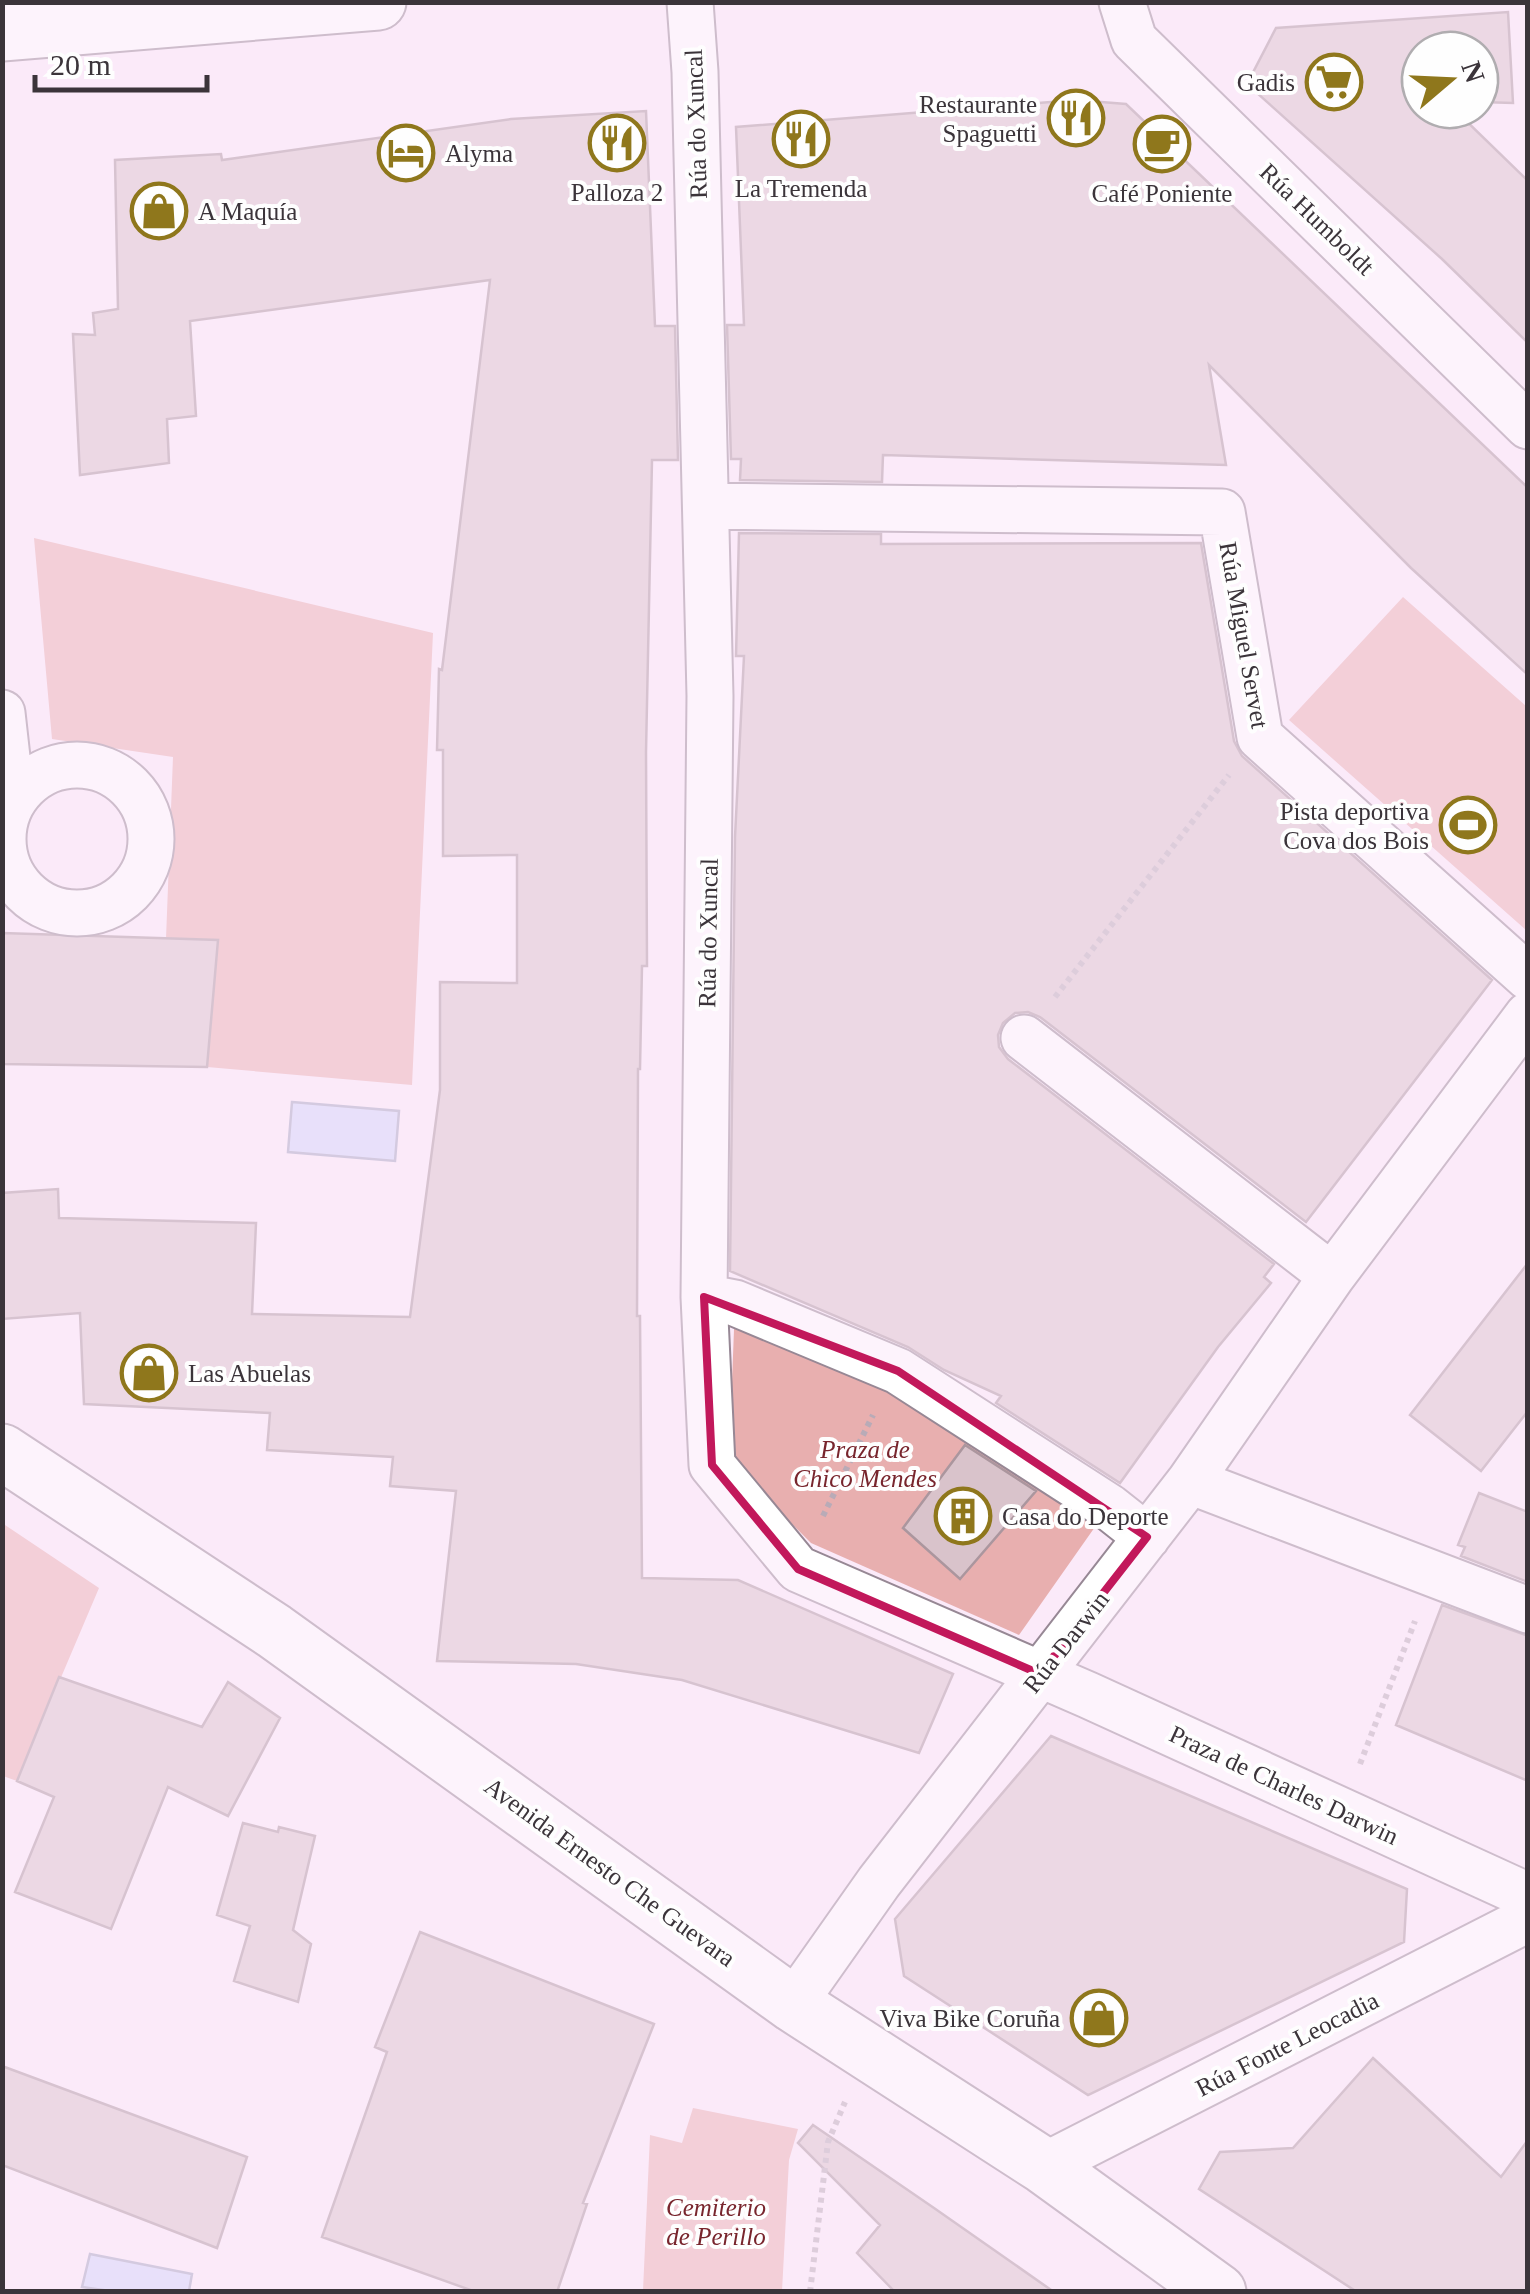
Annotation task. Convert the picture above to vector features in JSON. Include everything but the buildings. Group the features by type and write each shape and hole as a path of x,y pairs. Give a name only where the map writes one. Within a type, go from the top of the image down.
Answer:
{"main road":[{"path":"2,33 378,2"},
{"name":"Avenida Ernesto Che Guevara","path":"2,1452 274,1632 793,2004 1044,2166 1218,2292"}],"street":[{"name":"Rúa do Xuncal","path":"690,2 710,696 704,1297 712,1465 798,1570 1040,1674"},
{"name":"Rúa Humboldt","path":"1122,2 1134,40 1528,426"},
{"name":"Rúa Miguel Servet","path":"706,506 1222,512 1260,737 1528,977"},
{"path":"2,713 12,802"},
{"name":"Rúa Darwin","path":"793,2004 879,1882 1190,1480 1332,1276 1528,1015"},
{"path":"1024,1038 1332,1276"},
{"path":"704,1297 735,1302 898,1370 1109,1507 1147,1536"},
{"path":"1190,1480 1528,1610"},
{"name":"Praza de Charles Darwin","path":"1040,1674 1528,1896"},
{"name":"Rúa Fonte Leocadia","path":"1044,2166 1528,1919"}],"path":[{"path":"1024,1038 1189,824"},
{"path":"798,1570 852,1454 898,1370"},
{"path":"1342,1812 1433,1574"},
{"path":"810,2292 828,2142 866,2051"}],"highlighted area":[{"path":"704,1297 898,1371 1147,1537 1040,1674 798,1569 712,1465"}],"green space":[{"path":"34,538 433,633 412,1085 207,1067 218,940 166,939 173,757 52,739"},
{"name":"Pista deportiva Cova dos Bois","path":"1403,597 1527,707 1527,931 1289,720"},
{"name":"Praza de Chico Mendes","path":"735,1303 1109,1507 1019,1635 811,1543 729,1461"},
{"path":"2,1523 99,1588 17,1781 3,1776"},
{"name":"Cemiterio de Perillo","path":"693,2108 798,2129 789,2160 782,2291 643,2291 650,2135 682,2143"}],"water":[{"path":"292,1102 399,1111 395,1161 288,1152"},
{"path":"90,2254 192,2274 189,2291 117,2292 82,2287"}],"place":[{"name":"Gadis","path":"1334,82"},
{"name":"Restaurante Spaguetti","path":"1076,118"},
{"name":"La Tremenda","path":"801,139"},
{"name":"Palloza 2","path":"617,143"},
{"name":"Café Poniente","path":"1162,144"},
{"name":"Alyma","path":"406,153"},
{"name":"A Maquía","path":"159,211"},
{"name":"Pista deportiva Cova dos Bois","path":"1468,825"},
{"name":"Las Abuelas","path":"149,1373"},
{"name":"Casa do Deporte","path":"963,1516"},
{"name":"Viva Bike Coruña","path":"1099,2018"}]}
